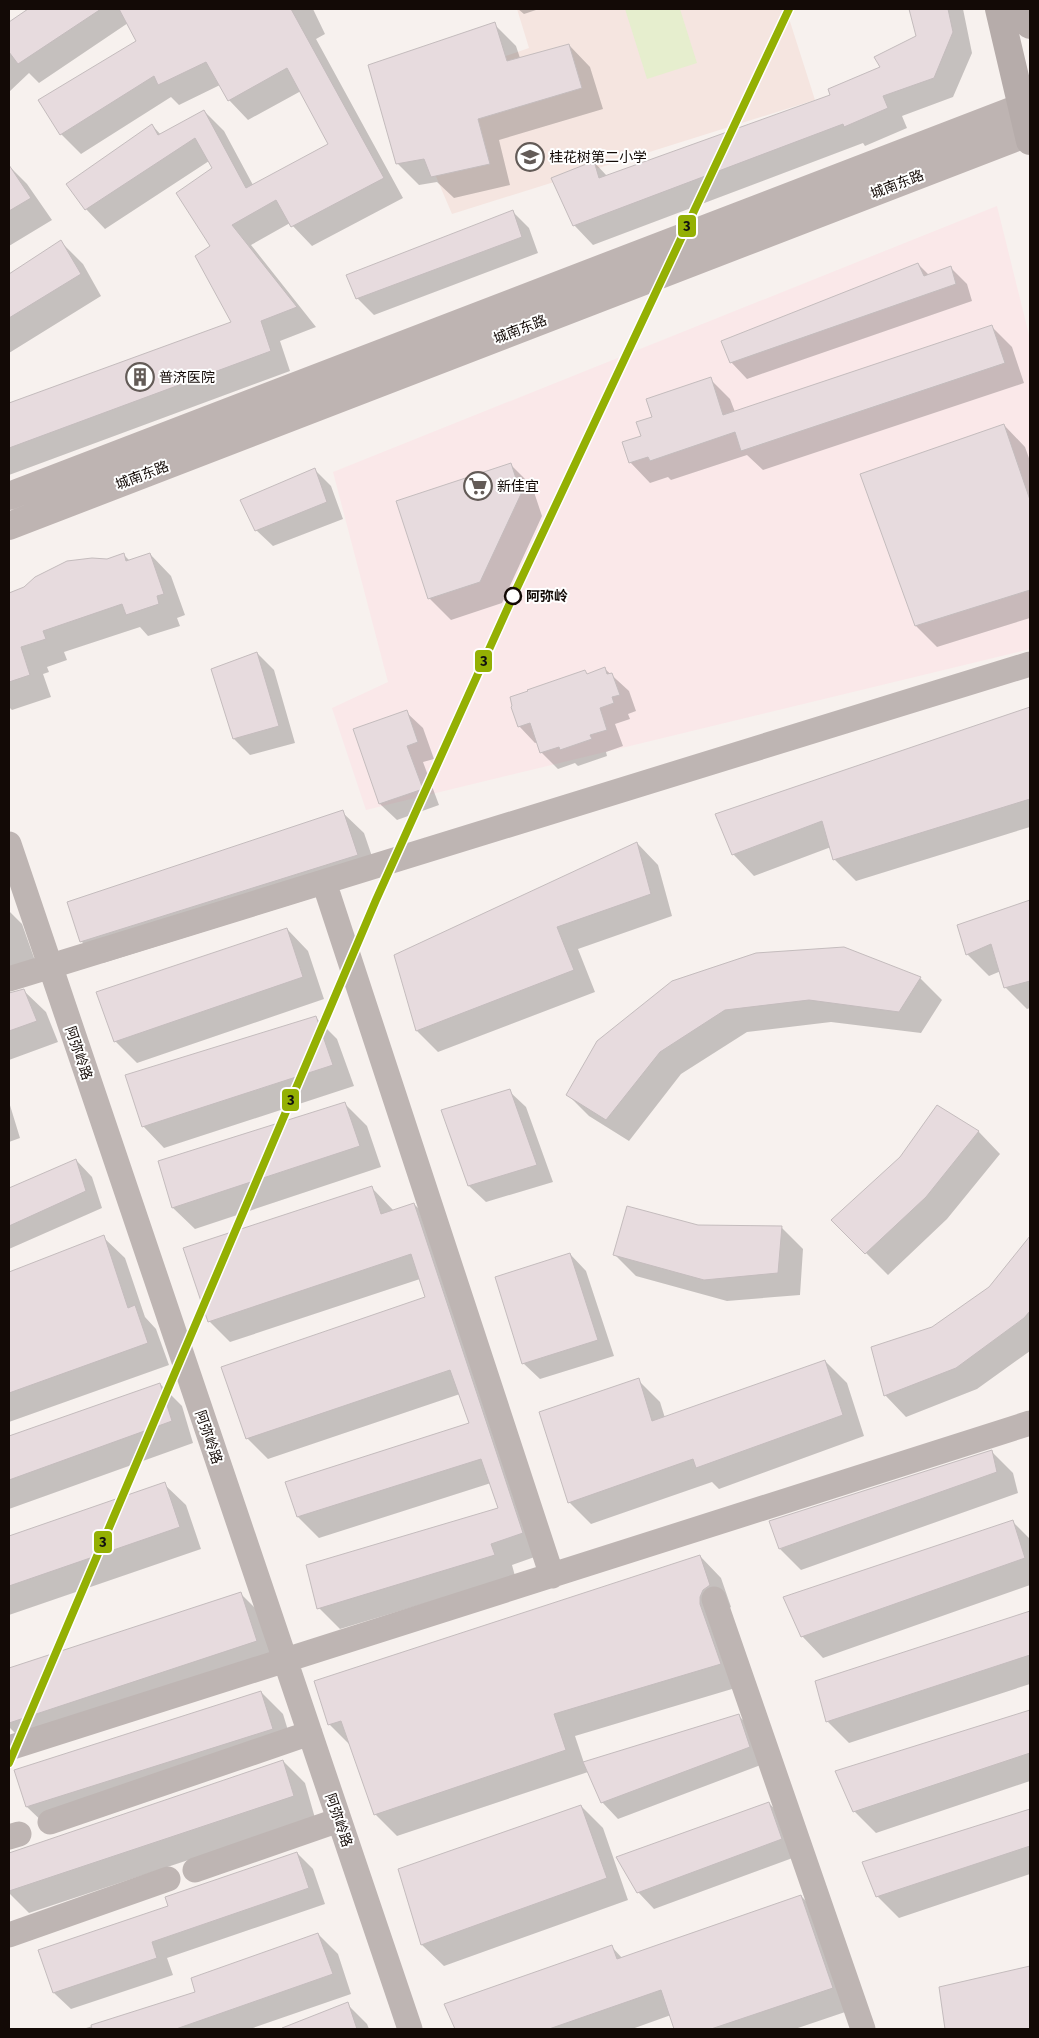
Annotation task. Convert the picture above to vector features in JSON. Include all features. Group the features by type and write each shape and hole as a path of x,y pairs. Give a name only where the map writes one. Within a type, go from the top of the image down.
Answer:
{"main road":[{"path":"999,9 1028,124"},
{"path":"1027,9 1030,25"},
{"name":"城南东路","path":"9,496 1028,124"},
{"name":"城南东路","path":"9,526 1028,124"}],"street":[{"path":"9,979 1030,664"},
{"name":"阿弥岭路","path":"9,844 410,2029"},
{"path":"324,882 552,1576"},
{"path":"9,1748 1030,1423"},
{"path":"714,1599 863,2029"},
{"path":"50,1822 310,1733"},
{"path":"195,1870 339,1820"},
{"path":"10,1935 168,1879"}],"shaded area":[{"name":"桂花树第二小学","path":"517,9 786,9 815,100 452,214 400,92 529,48"},
{"path":"997,206 1030,339 1030,649 366,810 332,708 388,682 333,472"}],"green space":[{"path":"625,9 680,9 697,63 647,79"}],"building":[{"path":"28,9 101,9 18,64 9,52 9,22"},
{"path":"119,9 291,9 384,178 291,227 276,200 232,225 297,307 261,321 271,351 9,448 9,403 231,322 195,256 210,246 176,193 212,168 195,138 85,210 66,184 152,124 158,135 204,110 246,188 328,144 287,68 228,101 206,62 158,85 154,76 60,135 38,100 136,41"},
{"path":"909,9 948,9 953,32 934,78 883,96 888,108 844,127 843,124 573,226 551,178 594,161 599,178 830,95 828,89 880,67 874,57 916,36"},
{"path":"495,22 507,61 569,44 582,88 478,119 490,164 431,177 424,159 396,164 368,65"},
{"path":"9,165 31,198 9,211"},
{"path":"513,210 522,237 356,299 346,275"},
{"path":"61,240 81,274 9,318 9,274"},
{"path":"918,263 924,276 951,266 956,284 730,363 721,341"},
{"path":"992,325 1005,363 741,451 735,432 650,461 648,457 629,463 622,442 641,436 636,422 652,417 646,399 711,377 723,415"},
{"path":"1004,424 1030,500 1030,590 915,626 860,474"},
{"path":"511,463 521,494 480,582 428,599 396,501"},
{"path":"315,468 327,502 255,531 240,500"},
{"path":"124,553 126,561 150,553 164,594 157,596 159,604 126,615 122,604 43,631 46,639 21,647 30,675 9,682 9,593 24,587 35,577 67,561 92,558 107,559"},
{"path":"257,652 279,726 233,739 211,669"},
{"path":"605,667 607,674 612,673 620,695 612,697 614,703 600,708 607,730 590,735 592,739 560,750 559,747 540,753 530,723 518,727 511,707 510,697 585,670 587,674"},
{"path":"1030,707 1030,799 833,860 822,821 732,855 715,814"},
{"path":"407,710 418,742 407,746 423,789 379,804 353,729"},
{"path":"343,810 358,855 80,942 67,902"},
{"path":"637,842 651,894 557,927 574,970 416,1031 394,955"},
{"path":"1030,900 1030,981 1004,988 991,944 966,955 957,925"},
{"path":"287,928 303,977 114,1042 96,992"},
{"path":"844,947 921,977 899,1012 809,1000 725,1010 660,1052 606,1120 566,1095 597,1041 672,981 756,953"},
{"path":"24,989 37,1021 9,1031 9,993"},
{"path":"316,1016 333,1065 142,1127 125,1075"},
{"path":"510,1089 537,1165 468,1186 441,1110"},
{"path":"345,1102 360,1146 172,1208 158,1161"},
{"path":"937,1105 979,1131 926,1197 865,1254 831,1220 900,1157"},
{"path":"76,1159 86,1191 9,1226 9,1188"},
{"path":"372,1186 381,1214 414,1203 523,1533 491,1544 495,1555 317,1609 306,1565 498,1508 481,1459 297,1517 285,1482 469,1423 450,1370 246,1439 221,1367 425,1297 411,1254 208,1322 183,1248"},
{"path":"627,1206 698,1225 782,1226 778,1273 704,1280 613,1255"},
{"path":"104,1235 128,1308 135,1305 148,1343 9,1393 9,1272"},
{"path":"1030,1236 1030,1311 1024,1318 956,1368 884,1396 871,1347 932,1327 989,1287"},
{"path":"570,1253 598,1340 522,1364 495,1277"},
{"path":"825,1360 843,1415 696,1468 693,1459 568,1503 539,1412 639,1378 652,1421"},
{"path":"160,1383 172,1421 9,1480 9,1436"},
{"path":"992,1450 997,1472 779,1549 769,1521"},
{"path":"165,1482 180,1527 9,1586 9,1536"},
{"path":"1013,1520 1025,1558 801,1637 783,1597"},
{"path":"700,1555 710,1585 703,1590 700,1604 721,1664 554,1714 566,1750 374,1815 341,1721 328,1725 314,1681"},
{"path":"241,1592 257,1641 9,1723 9,1668"},
{"path":"1030,1611 1030,1655 826,1722 815,1681"},
{"path":"261,1691 273,1729 26,1807 14,1770"},
{"path":"1030,1710 1030,1753 853,1812 835,1771"},
{"path":"739,1714 750,1747 601,1803 583,1762"},
{"path":"283,1760 294,1796 9,1891 9,1853"},
{"path":"769,1802 782,1839 637,1893 616,1857"},
{"path":"581,1805 607,1878 421,1945 398,1869"},
{"path":"1030,1809 1030,1846 876,1897 862,1862"},
{"path":"297,1852 309,1888 152,1942 157,1958 53,1993 38,1950 168,1906 165,1897"},
{"path":"801,1895 833,1988 711,2029 674,2029 661,1990 549,2029 455,2029 444,2004 612,1945 617,1959"},
{"path":"318,1933 333,1974 176,2029 92,2029 91,2025 195,1992 191,1978"},
{"path":"1030,1966 1030,2029 945,2029 939,1987"},
{"path":"348,2002 357,2029 282,2029 282,2028"}],"transit line":[{"name":"3","path":"9,1763 376,900 514,594 789,9"}],"place":[{"name":"桂花树第二小学","path":"530,157"},
{"name":"普济医院","path":"140,377"},
{"name":"新佳宜","path":"478,486"},
{"name":"阿弥岭","path":"513,596"}]}
